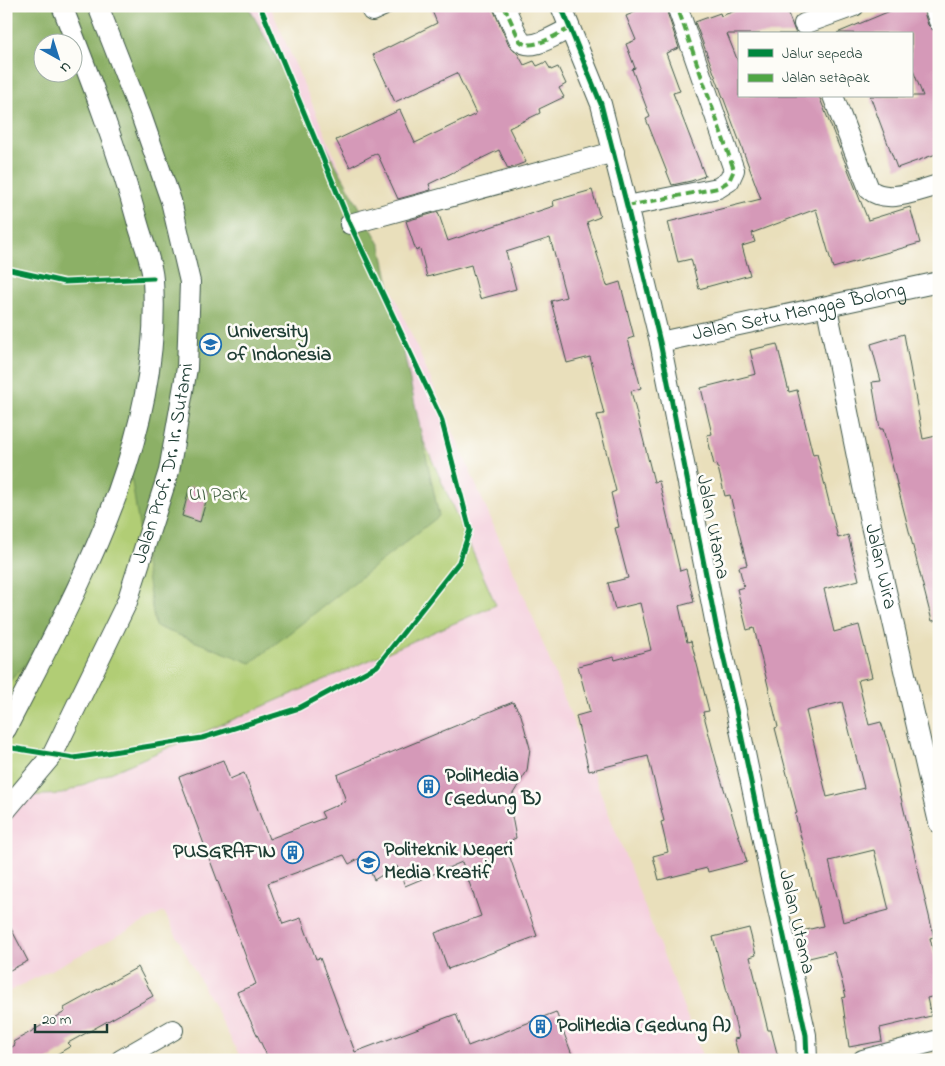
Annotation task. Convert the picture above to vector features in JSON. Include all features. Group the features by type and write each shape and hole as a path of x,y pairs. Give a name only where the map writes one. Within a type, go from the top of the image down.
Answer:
{"street":[{"name":"Jalan Prof. Dr. Ir. Sutami","path":"6,728 79,585 126,470 152,360 154,278 126,178 62,6"},
{"name":"Jalan Prof. Dr. Ir. Sutami","path":"6,810 53,754 127,602 169,471 187,368 190,282 171,201 142,118 98,6"},
{"path":"504,6 520,41 524,45 532,45 569,29"},
{"name":"Jalan Utama","path":"561,6 601,104 660,342 717,630 806,1035 807,1060"},
{"path":"627,206 718,188 729,181 734,170 677,6"},
{"path":"803,21 854,6"},
{"path":"934,6 939,21"},
{"path":"834,98 869,189 877,196 890,197 939,185"},
{"path":"350,224 614,152"},
{"name":"Jalan Setu Mangga Bolong","path":"660,342 827,308 939,282"},
{"name":"Jalan Wira","path":"827,308 870,521 939,823"},
{"path":"121,1060 173,1030"},
{"path":"862,1060 939,1040"}],"shaded area":[{"name":"University of Indonesia","path":"6,6 270,6 532,615 704,1060 242,1060 164,912 6,993"}],"green space":[{"name":"UI Park","path":"6,6 241,6 335,240 496,605 62,794 6,797"},
{"name":"UI Park","path":"6,6 248,6 381,246 439,516 251,663 155,626 131,476 67,620 6,685"}],"building":[{"path":"430,6 492,6 509,46 518,54 524,65 534,61 537,66 546,62 551,70 558,67 566,84 559,88 564,97 539,109 540,113 509,128 526,162 508,169 499,150 429,184 431,190 398,199 377,153 350,167 336,140 400,110 415,143 476,114 457,73 395,102 373,55 437,23"},
{"path":"632,6 665,6 679,48 666,53 680,91 673,93 705,176 672,185 646,119 650,117 632,69 635,68 626,44 636,40 626,16 635,12"},
{"path":"748,6 785,6 795,32 738,32 738,34 727,34 738,62 738,98 820,98 868,220 910,207 920,243 833,268 816,209 752,233 755,242 742,246 750,275 699,289 691,259 678,262 668,222 761,199 695,22 720,13 721,16"},
{"path":"902,6 922,6 928,25 939,36 939,153 897,168 871,98 912,98 912,96 923,96 912,68 912,32 839,32"},
{"path":"592,190 600,217 587,222 607,286 620,282 634,337 628,339 641,388 631,391 654,482 659,481 680,571 686,569 694,602 679,606 687,642 691,641 709,711 703,712 720,776 747,862 708,872 707,868 659,880 653,856 668,852 661,822 664,821 648,756 589,771 576,716 590,712 578,666 614,657 615,660 651,650 640,603 615,609 608,583 628,578 615,528 619,527 611,493 616,491 597,415 604,414 590,357 567,363 551,301 566,297 550,238 506,252 516,289 480,299 471,265 427,277 420,249 416,251 406,221 438,212 448,241 554,206 553,201"},
{"path":"904,334 923,439 936,436 939,448 939,620 932,621 883,429 880,429 872,382 881,381 871,344"},
{"path":"777,344 789,392 797,390 813,455 817,454 838,538 848,535 859,580 824,589 834,632 859,625 872,677 858,680 869,725 881,722 889,747 934,937 930,938 939,974 939,995 927,998 931,1016 880,1028 882,1041 849,1047 842,998 846,997 834,952 805,959 798,932 823,926 775,728 778,727 754,628 747,630 737,589 744,587 739,567 747,565 730,495 725,496 717,464 714,465 707,435 712,434 701,388 756,374 750,350","holes":["842,702 864,788 827,797 806,711","874,850 889,910 843,922 829,861"]},
{"path":"190,486 209,491 200,522 182,516"},
{"path":"513,702 521,715 530,748 527,771 509,800 516,838 505,843 537,936 448,969 435,933 481,916 462,862 405,886 397,866 374,880 364,856 349,864 344,855 268,883 283,924 301,918 316,959 320,958 355,1052 456,1014 468,1046 556,1012 574,1060 269,1060 237,992 256,984 179,777 223,760 230,779 244,773 269,839 324,818 321,812 346,801 337,775"},
{"path":"6,919 28,961 6,972"},
{"path":"749,928 756,955 750,957 768,1030 771,1030 778,1057 766,1060 740,1060 734,1039 739,1038 713,937"},
{"path":"138,967 153,996 68,1043 71,1046 47,1060 6,1060 6,1051 15,1045 13,1042 65,1012 64,1008"}],"marked path":[{"path":"372,11 383,6"},
{"path":"504,6 520,41 525,44 544,41 569,29"},
{"path":"627,206 718,188 729,181 734,170 677,6"}],"cycle path":[{"path":"6,747 74,758 202,738 299,708 377,666 459,562 470,530 441,418 350,224 260,6"},
{"path":"561,6 601,104 660,342 717,630 806,1035 807,1060"},
{"path":"6,269 64,282 153,278"}],"place":[{"name":"University of Indonesia","path":"211,344"},
{"name":"PoliMedia (Gedung B)","path":"429,787"},
{"name":"PUSGRAFIN","path":"292,852"},
{"name":"Politeknik Negeri Media Kreatif","path":"368,862"},
{"name":"PoliMedia (Gedung A)","path":"541,1026"}]}
